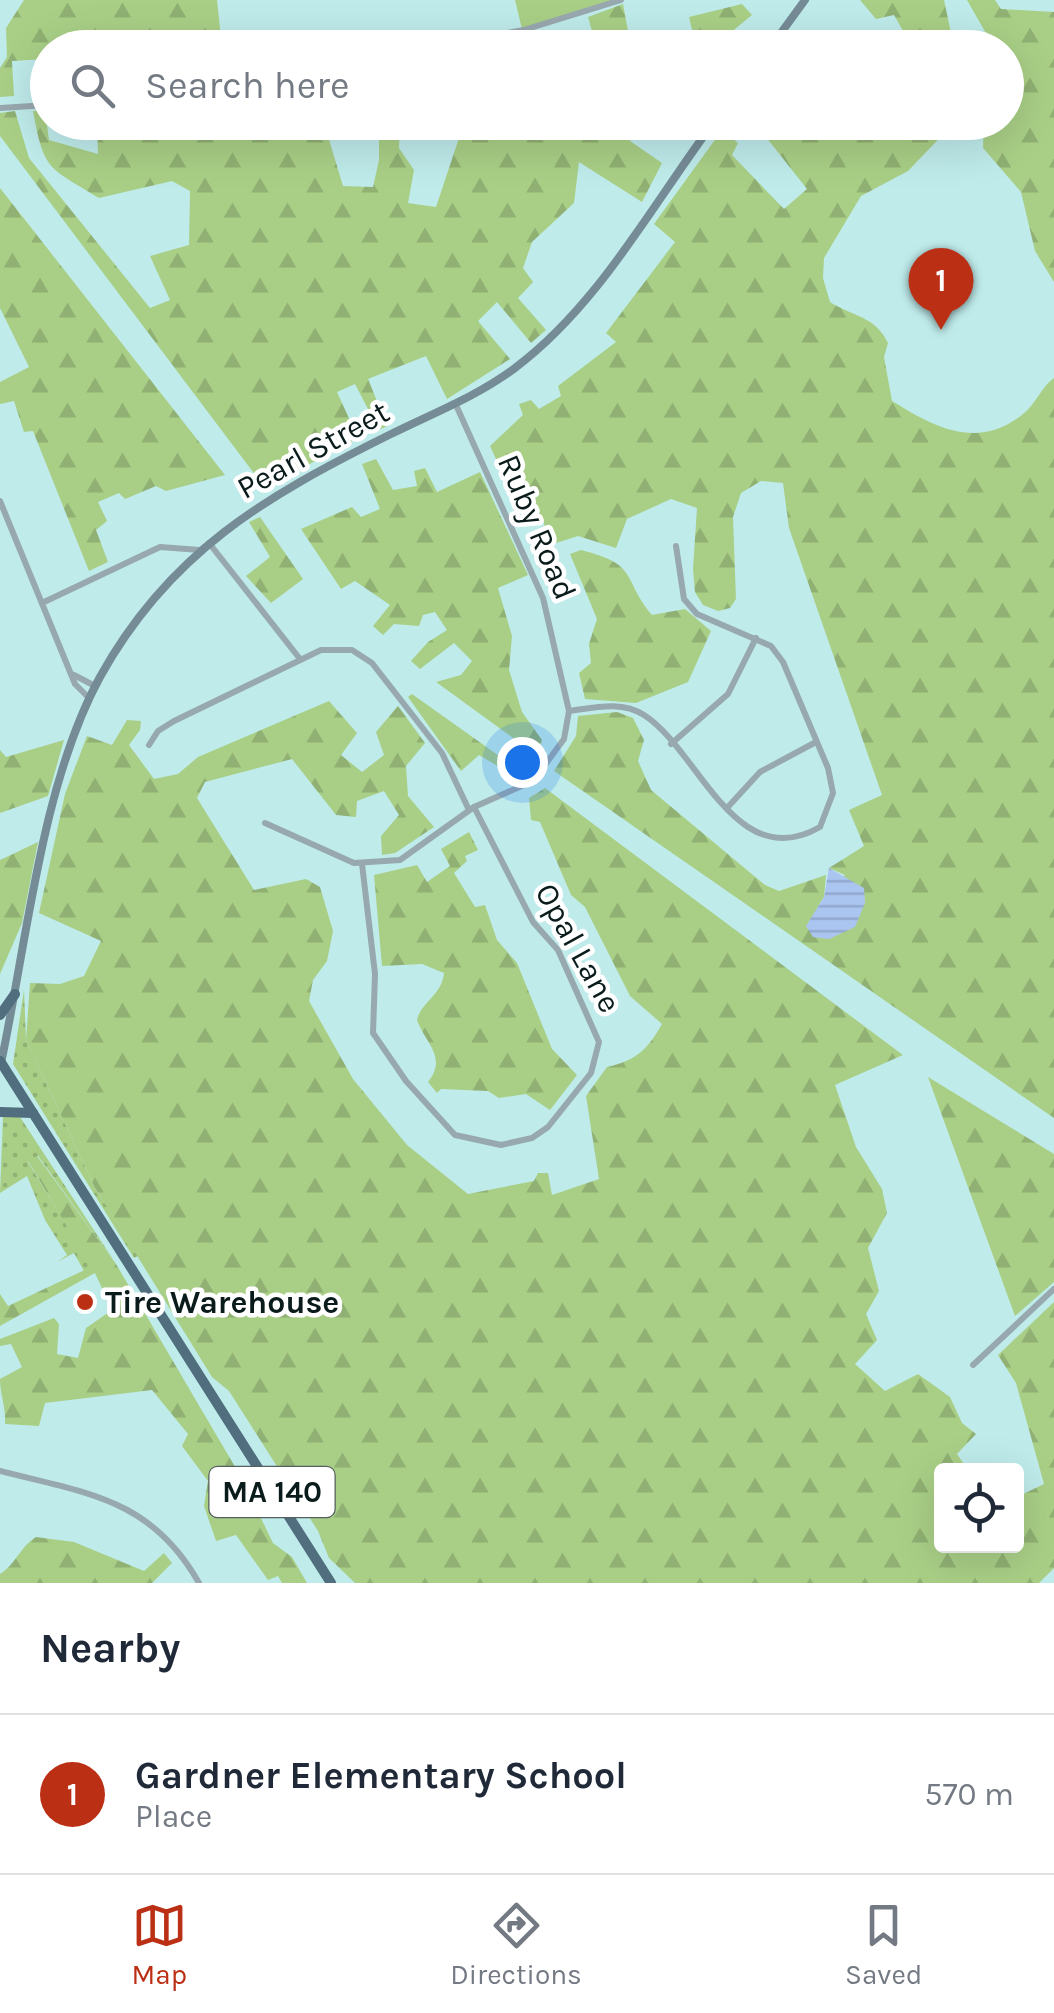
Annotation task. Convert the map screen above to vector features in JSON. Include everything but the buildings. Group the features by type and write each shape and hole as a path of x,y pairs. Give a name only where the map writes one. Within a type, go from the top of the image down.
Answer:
{"highway":[{"path":"0,1015 15,994"},
{"name":"MA 140","path":"0,1064 330,1583"},
{"path":"0,1112 33,1113"}],"main road":[{"path":"784,30 806,0"},
{"name":"Pearl Street","path":"0,1064 56,798 90,698 150,604 208,542 288,486 456,405 503,377 561,329 701,140"}],"street":[{"path":"524,30 622,0"},
{"path":"0,108 30,106"},
{"name":"Ruby Road","path":"456,405 541,591 568,712"},
{"path":"0,501 70,670 80,691 90,698"},
{"path":"208,542 300,659"},
{"path":"264,824 346,861 362,864 400,860 472,808 537,778 561,744 568,712 627,708 644,715 727,808 767,837 788,840 820,827 833,793 783,662 771,646 697,614 682,591 676,546"},
{"path":"42,604 160,548 200,550"},
{"path":"671,744 728,694 756,638"},
{"name":"Opal Lane","path":"149,745 166,726 300,659 336,647 366,658 442,754 533,922 558,950 600,1042 591,1072 548,1127 532,1138 500,1145 455,1135 406,1082 374,1033 375,974 362,864"},
{"path":"70,670 96,686"},
{"path":"727,808 760,772 816,742"},
{"path":"973,1365 1054,1288"},
{"path":"0,1471 121,1504 170,1540 199,1583"}],"green space":[{"path":"24,0 217,0 220,30 30,30 30,60 12,61 14,96 0,97 0,68 7,57 6,28"},
{"path":"515,0 618,0 522,29"},
{"path":"860,0 944,0 950,30 902,30 894,15 876,19"},
{"path":"967,0 995,0 1001,9 1054,12 1054,282 1035,251 1021,192 983,148 983,140 1024,140 1024,30 984,30"},
{"path":"623,4 628,30 592,30 588,17"},
{"path":"742,4 752,15 734,30 692,30 689,17"},
{"path":"15,111 29,158 150,308 170,300 150,256 189,245 190,191 172,181 99,198 51,166 40,140 49,140 98,154 98,140 329,140 343,186 373,187 379,140 399,140 399,148 414,170 408,203 436,207 458,140 631,140 662,163 642,202 579,162 574,203 532,242 523,268 533,282 518,298 546,330 531,343 497,302 478,321 510,359 447,399 426,356 368,379 387,426 379,430 355,384 337,392 358,438 265,488 0,136 0,113"},
{"path":"715,140 738,143 732,155 784,209 807,189 768,140 938,140 908,171 861,196 824,258 823,278 830,302 870,322 883,334 888,343 884,357 892,401 940,426 973,433 1006,425 1028,410 1054,378 1054,1118 554,771 576,736 578,716 617,712 633,718 644,740 638,761 651,790 765,885 779,891 826,875 824,897 816,909 845,875 829,868 864,846 849,810 882,795 789,528 783,483 761,481 741,493 733,517 736,599 730,608 718,611 703,605 695,592 697,508 671,499 627,519 616,548 578,536 553,544 536,506 520,511 490,446 523,415 519,404 531,400 539,409 561,396 558,386 616,342 606,333 675,242 654,224"},
{"path":"0,188 225,475 166,491 156,486 125,499 119,493 98,502 107,521 96,530 108,562 89,571 33,431 24,432 14,401 0,404 0,382 29,367 0,308"},
{"path":"376,459 393,490 417,486 414,471 425,468 437,492 480,472 528,575 498,588 512,636 509,670 522,712 542,740 538,756 436,682 461,675 472,661 454,643 420,669 411,661 428,642 447,630 435,612 423,615 419,626 394,624 383,635 373,626 390,605 355,581 341,589 301,529 352,507 361,517 380,509 362,464"},
{"path":"260,517 303,579 271,603 246,576 270,557 249,522"},
{"path":"581,550 621,567 652,615 685,609 711,631 688,682 636,703 585,699 579,673 591,663 589,644 597,619 570,554"},
{"path":"412,694 516,768 511,774 479,755 461,771 408,697"},
{"path":"329,701 357,733 341,755 362,772 384,755 376,732 398,706 425,743 406,766 408,796 434,827 395,853 382,855 381,836 399,815 384,791 357,801 356,817 336,815 292,759 205,782 197,798 254,890 306,879 320,887 333,931 327,961 313,980 309,1001 353,1079 407,1145 468,1194 534,1181 538,1173 548,1173 552,1195 599,1179 586,1096 607,1067 640,1053 662,1024 630,996 585,907 571,895 540,822 531,820 529,798 545,788 903,1055 835,1085 856,1147 882,1189 887,1213 868,1248 879,1291 866,1314 877,1340 855,1364 885,1391 918,1374 950,1397 962,1423 976,1434 957,1454 963,1463 934,1463 934,1553 1024,1553 1024,1494 1044,1484 1016,1383 998,1355 1054,1302 1054,1568 1039,1583 355,1583 329,1558 318,1531 229,1391 212,1377 94,1186 26,1040 30,983 60,984 84,976 101,941 39,913 65,794 87,736 112,745 127,720 141,721 140,730 129,745 154,779 178,774 198,757"},
{"path":"64,740 48,796 0,813 0,750 6,757"},
{"path":"469,832 478,850 465,856 467,861 454,873 475,907 485,905 497,940 517,963 552,1049 577,1075 550,1110 526,1094 499,1098 488,1091 441,1089 437,1093 428,1082 434,1073 435,1057 417,1020 440,987 444,973 422,964 382,966 374,875 417,865 427,882 450,866 441,849"},
{"path":"38,842 22,923 0,974 0,860"},
{"path":"24,990 26,1040 94,1186 138,1256 134,1258 13,1064"},
{"path":"928,1077 1054,1154 1054,1282 1015,1316"},
{"path":"3,1117 20,1117 116,1264 38,1156 28,1162 92,1267 84,1271 74,1253 57,1262 67,1255 45,1220 27,1176 0,1193"},
{"path":"37,1156 116,1264 241,1477 273,1543 292,1557 307,1583 282,1583 278,1576 268,1580 236,1535 216,1541 204,1506 208,1481 182,1446 188,1434 152,1390 45,1403 39,1426 5,1424 0,1379 22,1367 11,1344 0,1346 0,1339 54,1318 59,1324 57,1354 78,1358 86,1328 112,1310 95,1273 0,1326 0,1294 8,1306 91,1267 28,1161"},
{"path":"36,1537 74,1542 144,1571 164,1553 172,1563 152,1583 0,1583 0,1574"}],"water":[{"path":"829,868 864,888 865,903 855,927 829,939 813,937 806,926 824,897"}],"place":[{"name":"Gardner Elementary School","path":"941,330"},
{"name":"Tire Warehouse","path":"85,1302"}]}
